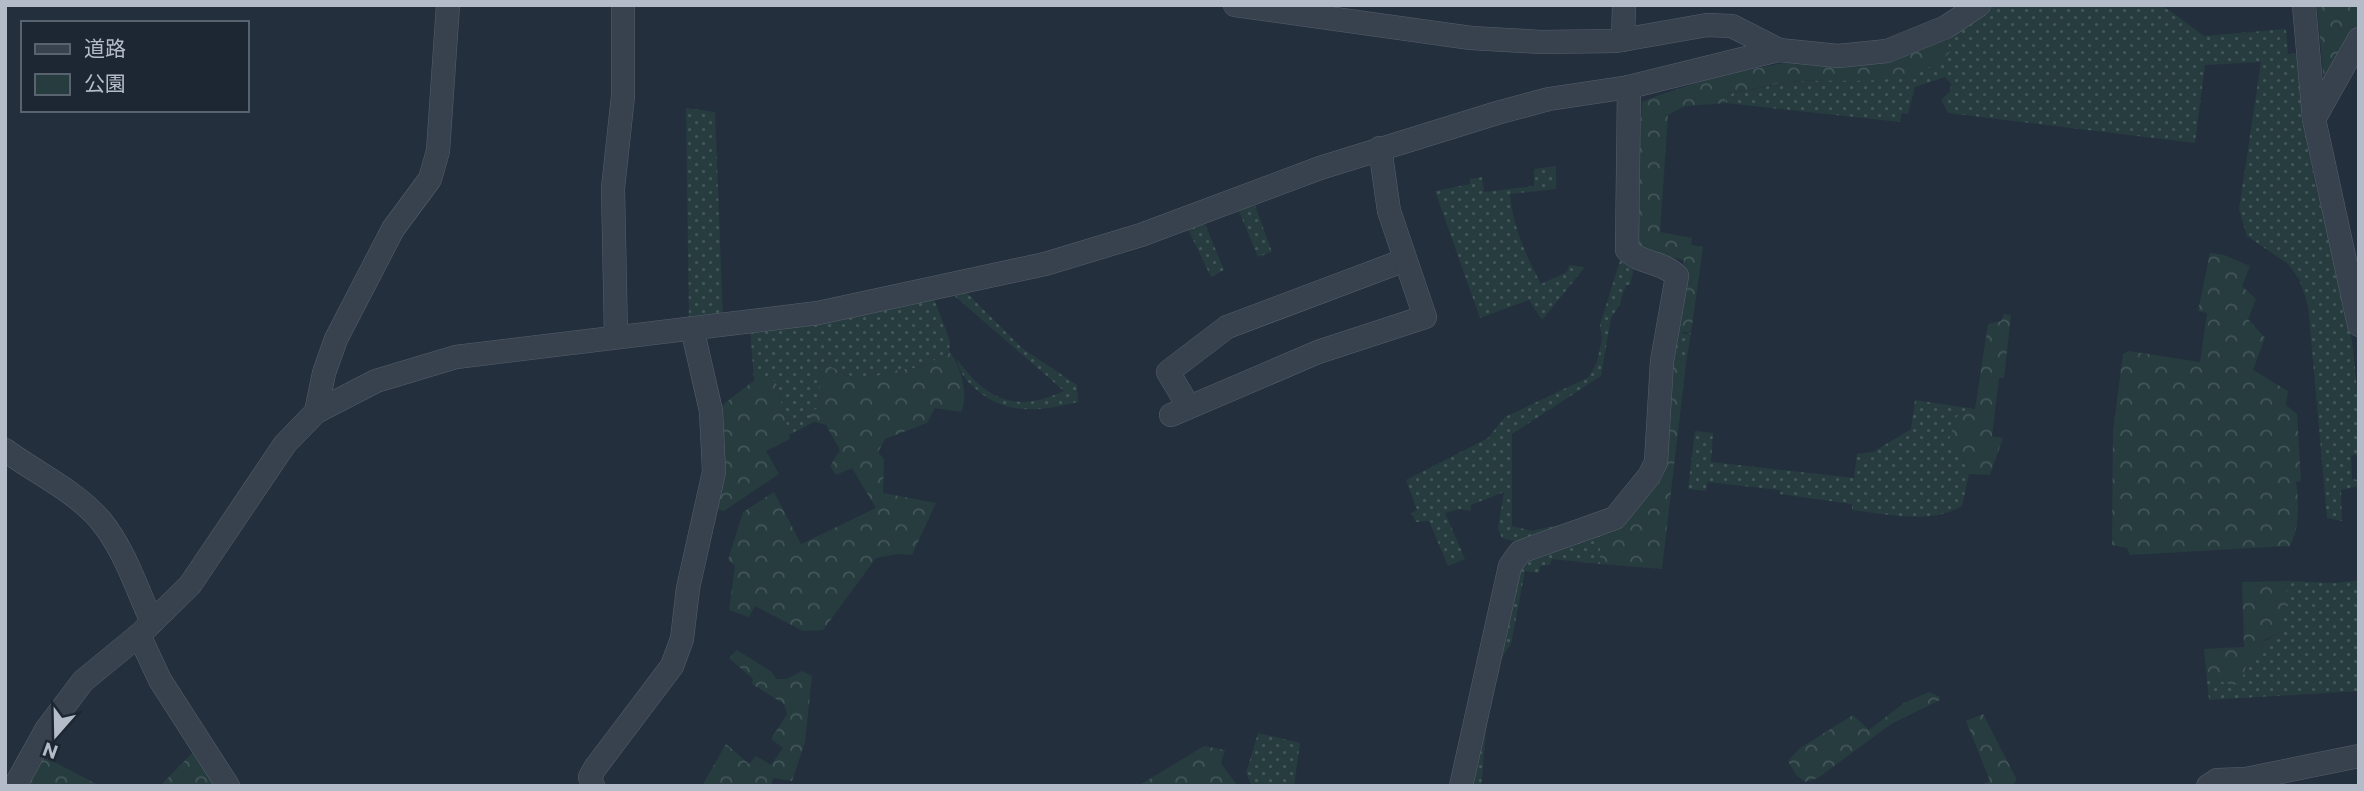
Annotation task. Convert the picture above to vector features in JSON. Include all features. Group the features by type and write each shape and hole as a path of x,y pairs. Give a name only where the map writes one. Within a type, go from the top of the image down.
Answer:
{"street":[{"path":"316,412 324,373 336,339 393,229 430,179 438,151 448,5"},
{"path":"616,336 614,188 623,96 623,5"},
{"path":"1235,5 1471,38 1541,42 1623,40 1707,25 1732,26 1779,50"},
{"path":"1623,40 1624,5"},
{"path":"15,786 46,730 83,681 190,585 285,444 316,412 376,381 456,357 818,313 1045,264 1141,235 1248,193 1380,148 1549,99 1629,87 1779,50 1838,55 1887,51 1946,27 1979,5"},
{"path":"2304,5 2314,119 2358,317"},
{"path":"2314,119 2359,39"},
{"path":"1461,786 1510,566 1520,552 1615,518 1649,477 1657,462 1662,361 1677,276 1666,265 1635,257 1627,250 1629,87"},
{"path":"1380,148 1389,211 1425,317 1318,352 1180,411 1167,372 1227,327 1405,260"},
{"path":"593,786 590,777 594,768 673,666 682,639 688,589 711,497 714,472 711,411 692,328"},
{"path":"5,450 77,499 100,521 116,544 160,680 228,786"},
{"path":"2208,786 2217,780 2246,779 2359,756"}],"green space":[{"path":"1995,5 2162,5 2204,36 2286,29 2288,54 2302,53 2301,86 2308,150 2347,311 2355,365 2359,455 2351,455 2352,479 2359,480 2359,486 2341,490 2342,521 2327,518 2308,305 2299,279 2288,264 2247,236 2239,209 2261,62 2205,65 2195,143 1948,113 1941,100 1950,91 1951,84 1945,77 1915,87 1908,114 1902,113 1900,122 1726,103 1724,95 1788,82 1826,80 1952,50 1943,39"},
{"path":"2317,5 2359,5 2359,24 2324,83"},
{"path":"1943,39 1952,50 1935,64 1917,73 1875,80 1780,83 1724,95 1726,103 1685,106 1668,115 1660,232 1692,238 1691,245 1703,247 1691,333 1679,331 1674,322 1684,260 1639,250 1634,245 1642,102 1714,78 1752,69"},
{"path":"686,108 715,112 723,319 689,322"},
{"path":"1556,166 1556,189 1510,194 1517,230 1541,284 1567,272 1569,265 1585,267 1542,320 1529,300 1480,318 1435,191 1470,184 1470,179 1482,177 1484,192 1534,186 1534,169"},
{"path":"1252,197 1272,252 1258,257 1236,204"},
{"path":"1202,217 1224,270 1211,277 1185,223"},
{"path":"2210,253 2224,255 2250,266 2242,286 2256,299 2248,319 2265,338 2253,370 2288,391 2286,405 2297,414 2301,481 2296,482 2296,530 2290,546 2130,555 2127,548 2112,545 2113,431 2123,354 2129,351 2200,362 2207,313 2198,311"},
{"path":"1622,254 1635,263 1630,285 1626,285 1619,306 1611,318 1601,376 1512,434 1512,526 1532,531 1609,513 1526,544 1502,538 1498,529 1504,492 1471,505 1471,511 1459,509 1445,513 1465,559 1448,566 1429,521 1416,522 1411,513 1417,510 1406,480 1488,438 1505,417 1589,377 1597,362 1602,339 1600,325"},
{"path":"962,288 1022,348 1077,385 1078,402 1051,408 1014,408 990,399 970,384 957,359 980,385 1004,399 1031,401 1064,391 950,292"},
{"path":"933,296 950,341 949,352 922,367 890,371 870,379 853,377 820,362 818,408 811,421 814,422 789,435 776,382 754,380 750,328"},
{"path":"2004,314 2011,315 2004,378 1999,378 1992,436 2003,438 1990,475 1969,474 1959,447 1948,444 1956,417 1975,409 1988,324 2001,321"},
{"path":"1674,322 1684,334 1691,333 1686,363 1675,357 1668,343"},
{"path":"1668,343 1675,357 1686,363 1662,569 1600,564 1600,532 1662,467"},
{"path":"949,352 957,364 962,380 964,398 961,412 935,408 927,423 885,439 878,452 884,459 883,493 936,503 912,555 898,554 876,558 823,630 803,631 755,606 749,617 729,610 735,566 728,560 743,512 774,492 801,544 876,508 852,468 836,475 830,466 840,450 826,425 811,421 809,412 818,408 820,362 853,377 870,379 890,371 922,367"},
{"path":"769,377 776,382 790,439 766,451 779,474 724,511 717,509 716,410 756,379"},
{"path":"1915,400 1975,409 1949,444 1959,447 1969,474 1962,506 1949,512 1922,517 1894,516 1852,510 1852,504 1780,494 1780,490 1707,482 1706,491 1688,489 1695,431 1713,433 1711,462 1854,478 1857,454 1873,452 1911,429"},
{"path":"1600,532 1600,564 1552,559 1550,565 1540,566 1539,573 1525,571 1511,644 1496,673 1492,691 1481,786 1467,786 1519,571 1526,562"},
{"path":"2359,580 2359,691 2209,700 2206,670 2218,681 2241,682 2255,653 2279,633 2282,607 2288,606 2285,581 2337,583"},
{"path":"2285,581 2288,606 2282,608 2283,626 2279,633 2266,639 2246,667 2241,682 2234,685 2218,681 2206,670 2204,649 2244,647 2242,582"},
{"path":"737,650 772,672 776,679 787,679 802,671 812,676 805,742 792,781 773,778 771,786 702,786 726,744 749,764 756,756 771,765 783,748 771,739 787,714 784,704 752,684 753,679 729,658"},
{"path":"1929,692 1940,697 1940,700 1891,724 1818,778 1805,782 1796,775 1788,761 1800,748 1853,715 1869,730 1904,703"},
{"path":"1983,714 2016,778 2014,786 1982,784 1990,781 1966,721"},
{"path":"1258,733 1300,743 1294,786 1251,784 1246,773"},
{"path":"1204,746 1225,750 1221,763 1236,784 1138,786"},
{"path":"196,749 221,786 160,786"},
{"path":"45,757 100,786 23,786"}]}
